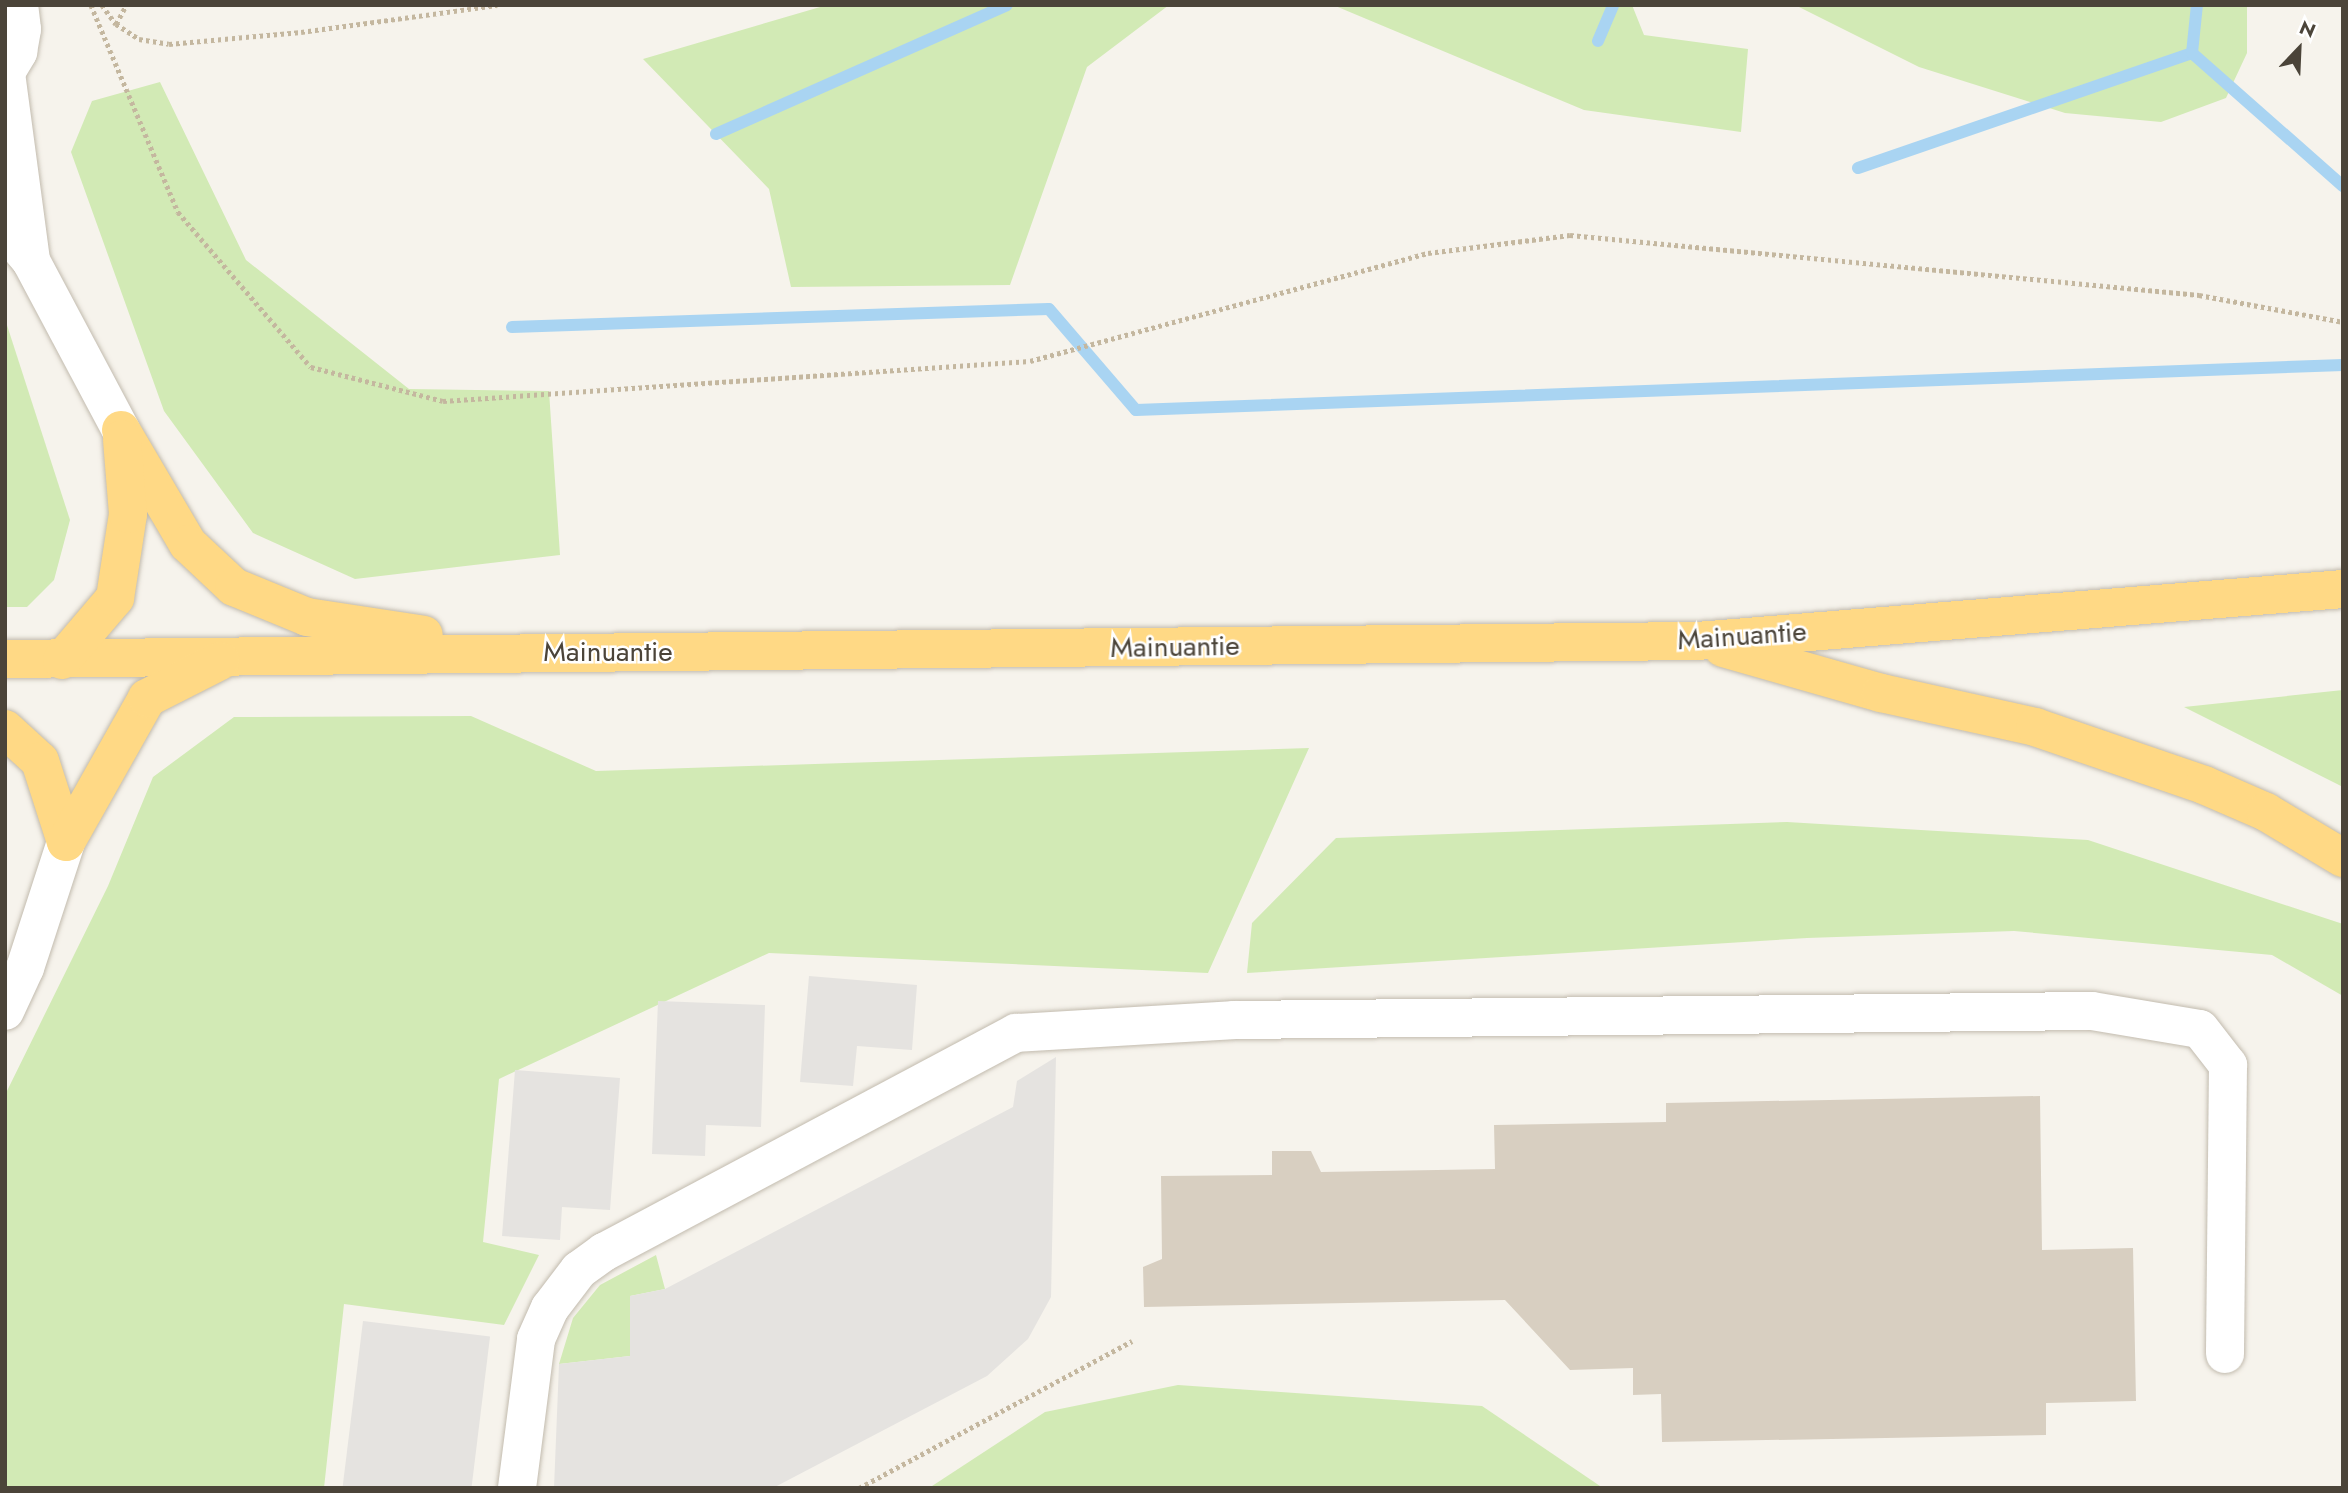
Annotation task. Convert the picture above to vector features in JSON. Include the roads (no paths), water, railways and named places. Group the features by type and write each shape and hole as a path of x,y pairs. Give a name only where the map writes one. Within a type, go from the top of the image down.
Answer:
{"highway":[{"path":"121,430 188,544 234,587 307,617 540,653"},
{"path":"62,660 115,598 128,514 121,430"},
{"name":"Mainuantie","path":"5,659 1697,641 2338,590"},
{"path":"1697,641 1881,693 2035,727 2204,785 2266,812 2343,858"},
{"path":"66,842 147,698 231,656"},
{"path":"5,729 40,761 66,842"}],"street":[{"path":"19,5 22,29 18,52 6,74 31,261"},
{"path":"5,230 31,261 121,430"},
{"path":"5,1011 25,968 66,842"},
{"path":"517,1488 536,1339 550,1308 579,1270 604,1252 1016,1033 1234,1020 2092,1011 2200,1029 2228,1065 2225,1354"}],"waterway":[{"path":"716,134 1007,5"},
{"path":"1598,41 1613,5"},
{"path":"2192,53 2197,5"},
{"path":"1858,168 2192,53 2343,186"},
{"path":"512,327 1049,309 1136,410 2343,365"}]}
